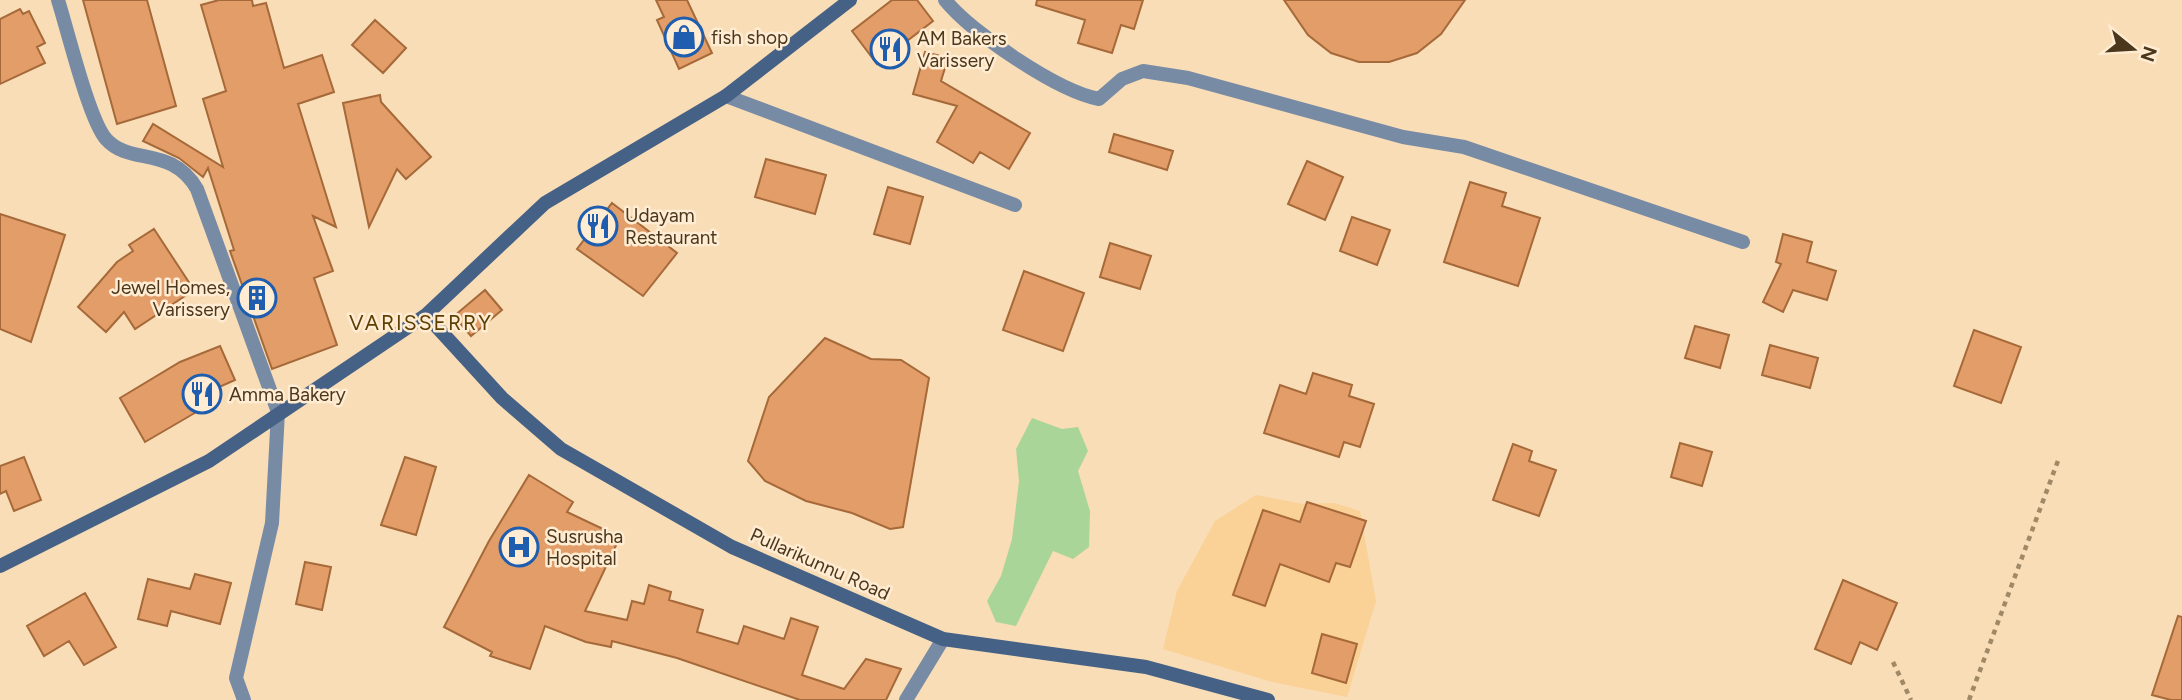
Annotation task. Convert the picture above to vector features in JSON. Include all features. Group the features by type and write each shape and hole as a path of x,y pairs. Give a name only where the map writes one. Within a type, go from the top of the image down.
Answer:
{"main road":[{"path":"0,566 209,461 278,412 426,315 545,203 726,96 850,0"},
{"name":"Pullarikunnu Road","path":"426,315 502,398 561,449 732,547 943,639 1146,667 1268,700"}],"street":[{"path":"58,0 94,116 106,139 117,147 172,163 183,169 197,189 278,412 272,523 236,678 244,700"},
{"path":"945,0 957,14 1029,66 1082,96 1099,99 1122,79 1143,71 1188,78 1403,137 1464,147 1743,242"},
{"path":"726,96 1015,205"},
{"path":"906,700 943,639"}],"path":[{"path":"1969,700 2059,458"},
{"path":"1893,662 1912,700"}],"shaded area":[{"path":"1256,495 1303,504 1334,503 1360,511 1376,601 1347,697 1272,682 1163,649 1177,591 1215,521"}],"green space":[{"path":"1032,418 1062,429 1078,427 1088,451 1078,471 1090,511 1089,547 1073,559 1053,551 1016,626 996,622 987,601 1001,576 1012,539 1019,481 1016,449"}],"building":[{"path":"83,0 147,0 176,106 117,124"},
{"path":"219,0 252,0 253,6 266,3 284,68 322,55 334,92 298,104 336,227 313,216 333,271 314,278 337,345 272,369 230,251 234,250 208,168 203,177 179,158 143,141 153,124 223,167 203,99 226,91 201,5"},
{"name":"fish shop","path":"656,0 687,0 712,53 679,69 657,20 664,17"},
{"path":"892,0 917,0 933,21 877,64 852,31"},
{"path":"1037,0 1143,0 1134,29 1121,25 1112,53 1078,43 1085,20 1036,5"},
{"path":"1284,0 1465,0 1441,34 1417,53 1389,62 1359,62 1331,53 1308,35"},
{"path":"20,9 23,14 29,11 45,43 37,47 45,63 0,84 0,19"},
{"path":"375,20 406,48 383,73 352,45"},
{"path":"925,52 948,58 941,81 1030,133 1009,169 980,152 973,163 937,142 957,106 913,94"},
{"path":"380,95 381,102 431,157 406,179 397,169 369,227 343,103"},
{"path":"1114,134 1173,151 1167,170 1109,152"},
{"path":"766,159 826,175 815,214 755,197"},
{"path":"1307,161 1343,177 1325,220 1288,204"},
{"path":"1470,182 1506,193 1502,206 1540,218 1518,286 1444,262"},
{"path":"888,187 923,197 910,244 874,234"},
{"path":"612,203 677,253 643,296 577,249"},
{"path":"0,214 65,235 31,342 0,329"},
{"path":"1352,217 1390,230 1377,265 1340,251"},
{"path":"154,229 194,290 135,329 124,312 106,332 78,307 117,262 133,251 129,245"},
{"path":"1783,234 1812,242 1807,262 1836,271 1827,300 1793,290 1783,312 1763,302 1781,264 1776,262"},
{"path":"1110,243 1151,256 1140,289 1100,277"},
{"path":"1024,271 1084,293 1063,351 1003,330"},
{"path":"485,290 502,310 471,336 454,316"},
{"path":"1695,326 1729,335 1720,368 1685,358"},
{"path":"1974,330 2021,347 2001,403 1954,386"},
{"path":"825,338 871,359 901,360 929,378 903,527 890,529 852,513 806,501 765,481 748,461 769,397"},
{"path":"1770,345 1818,358 1810,388 1762,375"},
{"path":"220,346 235,380 199,396 205,407 145,442 120,398 180,362"},
{"path":"1313,373 1352,385 1349,396 1374,404 1360,447 1344,442 1339,457 1264,433 1280,385 1306,394"},
{"path":"1680,443 1712,452 1702,486 1671,477"},
{"path":"1513,444 1532,451 1529,461 1556,470 1539,516 1493,500"},
{"path":"24,457 41,500 14,511 6,491 0,494 0,466"},
{"path":"405,457 436,467 416,535 381,525"},
{"path":"529,475 573,502 567,512 620,537 585,611 627,620 632,601 644,604 649,585 671,592 669,600 703,610 697,632 738,644 744,626 784,639 791,618 818,627 802,675 844,689 866,659 901,669 886,700 800,700 677,658 612,641 611,647 586,642 545,626 530,669 490,656 492,652 444,627 489,541"},
{"path":"1307,502 1366,521 1350,567 1336,563 1329,582 1280,564 1265,606 1233,595 1263,510 1300,522"},
{"path":"305,562 331,567 322,610 296,604"},
{"path":"195,574 231,583 220,624 171,611 167,626 138,619 148,579 190,589"},
{"path":"1843,580 1897,603 1877,650 1860,642 1851,664 1815,649"},
{"path":"85,593 116,647 84,665 69,641 44,656 27,626"},
{"path":"2178,616 2182,617 2182,700 2171,700 2152,695"},
{"path":"1322,634 1357,644 1346,683 1312,673"}],"place":[{"name":"fish shop","path":"684,37"},
{"name":"AM Bakers Varissery","path":"890,49"},
{"name":"Udayam Restaurant","path":"598,226"},
{"name":"Jewel Homes, Varissery","path":"257,298"},
{"name":"Amma Bakery","path":"202,394"},
{"name":"Susrusha Hospital","path":"519,547"}],"district":[{"name":"VARISSERRY","path":"421,322"}]}
